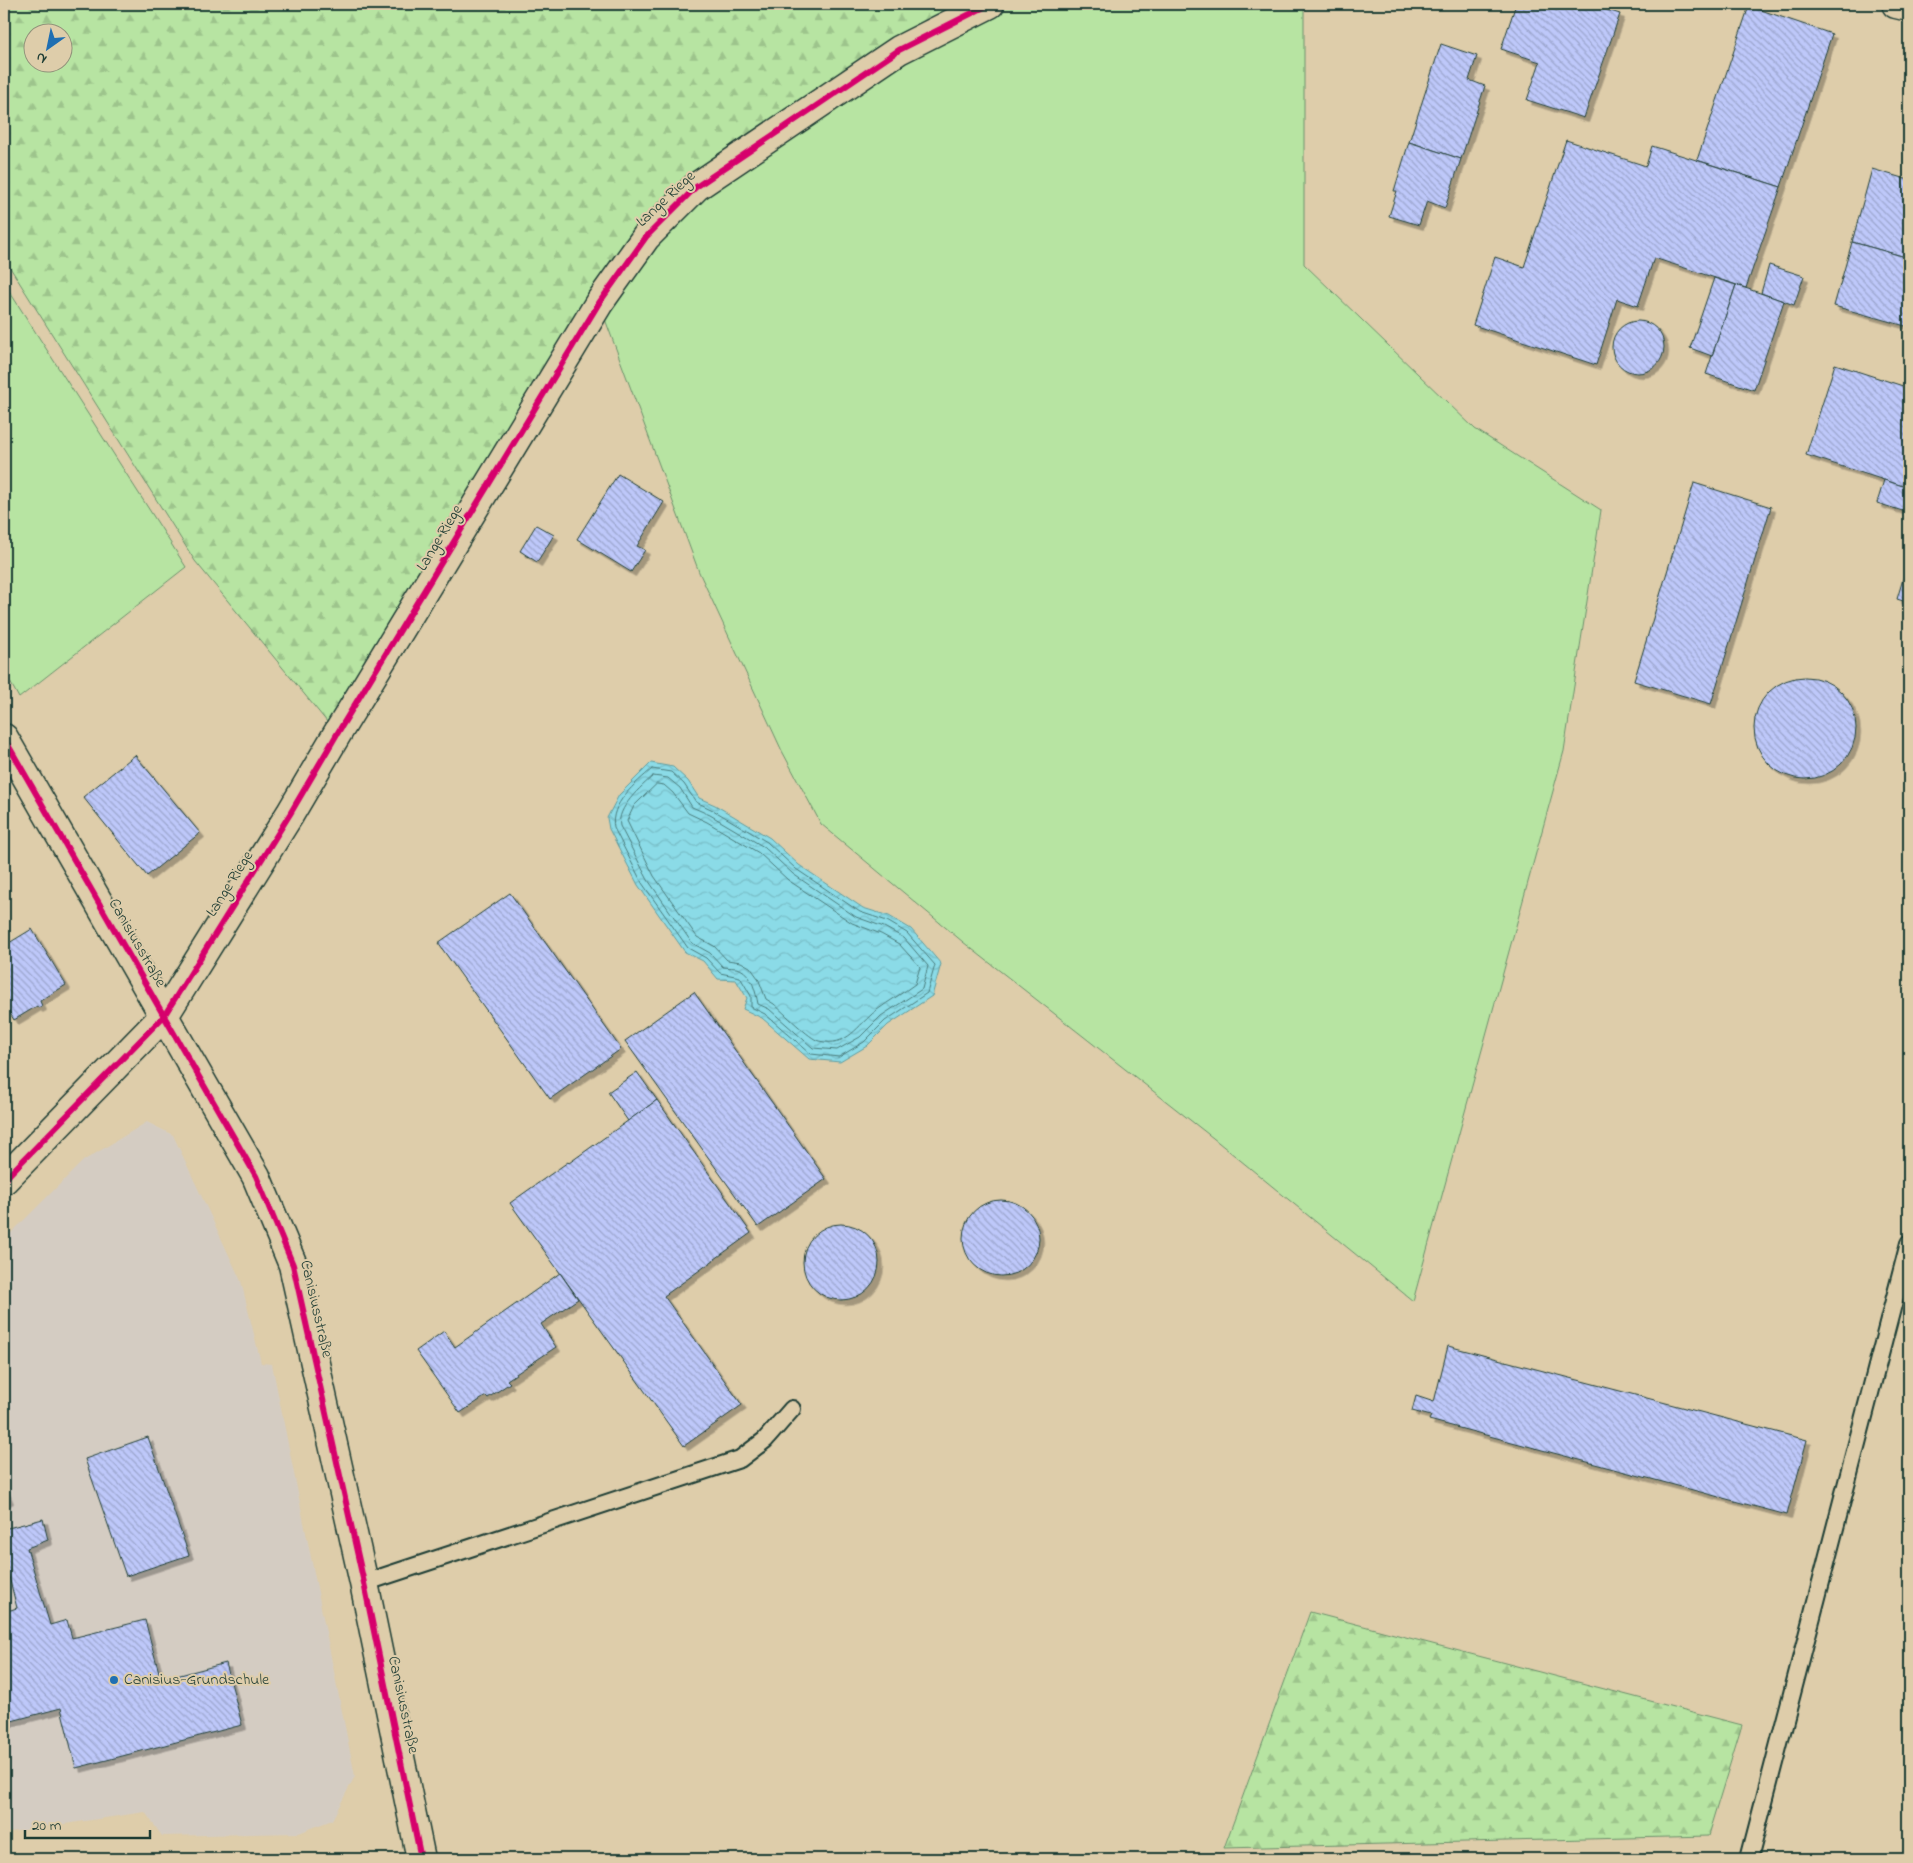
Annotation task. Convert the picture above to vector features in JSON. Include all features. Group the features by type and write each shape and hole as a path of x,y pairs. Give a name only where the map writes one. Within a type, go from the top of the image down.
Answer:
{"street":[{"name":"Lange Riege","path":"4,1180 164,1016 290,814 342,725 599,303 646,237 696,187 899,50 990,4"},
{"path":"1896,4 1909,6"},
{"name":"Canisiusstraße","path":"4,738 256,1176 293,1265 364,1583 421,1859"}],"lane":[{"path":"1749,1859 1909,1243"},
{"path":"364,1583 740,1459 765,1440 792,1409"}],"shaded area":[{"path":"147,1122 173,1135 241,1281 261,1363 272,1364 355,1776 332,1820 299,1833 162,1836 145,1812 4,1833 4,1240 83,1161"}],"green space":[{"path":"4,4 990,4 646,237 337,734 195,561 4,258"},
{"path":"990,4 1304,4 1304,264 1475,429 1601,510 1564,751 1413,1301 1213,1138 963,942 821,824 782,751 699,572 599,303 646,237"},
{"path":"4,283 186,567 19,698 4,671"},
{"path":"1310,1612 1742,1725 1708,1836 1224,1848"}],"water":[{"path":"651,763 673,767 688,781 699,798 715,805 770,838 799,865 863,908 889,916 911,929 941,964 932,996 888,1025 867,1046 840,1062 809,1059 762,1018 743,1009 747,998 736,980 718,979 703,961 685,952 638,885 609,829 607,818 619,795"}],"building":[{"path":"1516,4 1588,4 1620,14 1584,118 1527,100 1540,62 1501,49"},
{"path":"1749,6 1832,34 1781,187 1697,160"},
{"path":"1441,44 1477,56 1469,80 1485,86 1461,159 1409,142"},
{"path":"1566,140 1646,166 1652,146 1781,187 1746,288 1654,258 1638,306 1617,299 1596,365 1473,325 1495,257 1524,267"},
{"path":"1409,142 1461,159 1445,208 1427,201 1419,225 1389,216 1397,191 1394,191"},
{"path":"1872,169 1909,180 1909,258 1852,242"},
{"path":"1852,242 1909,258 1909,327 1834,306"},
{"path":"1769,265 1804,276 1794,305 1761,293"},
{"path":"1714,278 1736,285 1712,356 1690,348"},
{"path":"1736,285 1784,301 1754,390 1706,374"},
{"path":"1633,321 1643,321 1657,328 1664,342 1664,352 1657,366 1643,373 1633,373 1623,369 1616,362 1612,352 1612,342 1616,332 1623,325"},
{"path":"1835,364 1909,388 1909,488 1806,455"},
{"path":"618,474 664,502 637,546 645,550 631,572 577,539"},
{"path":"1884,480 1909,488 1909,513 1877,503"},
{"path":"1694,483 1771,507 1711,704 1634,681"},
{"path":"536,525 554,535 537,562 520,551"},
{"path":"1909,559 1909,603 1897,599"},
{"path":"1805,677 1815,678 1834,685 1848,699 1855,718 1855,738 1848,757 1834,771 1815,778 1805,779 1795,778 1776,771 1762,757 1755,738 1754,728 1755,718 1762,699 1776,685 1795,678"},
{"path":"135,755 200,833 147,876 83,797"},
{"path":"510,893 621,1049 550,1099 438,943"},
{"path":"32,929 66,985 40,1001 42,1006 38,1008 37,1006 14,1020 4,1003 4,946"},
{"path":"694,992 826,1179 758,1227 625,1041"},
{"path":"637,1072 657,1100 628,1121 608,1092"},
{"path":"657,1100 751,1233 664,1296 742,1405 684,1446 510,1203"},
{"path":"1001,1200 1015,1203 1028,1211 1036,1224 1039,1238 1036,1252 1028,1265 1015,1273 1001,1276 987,1273 974,1265 966,1252 963,1238 966,1224 974,1211 987,1203"},
{"path":"841,1224 855,1227 868,1235 876,1248 879,1262 876,1276 868,1289 855,1297 841,1300 827,1297 814,1289 806,1276 803,1262 806,1248 814,1235 827,1227"},
{"path":"560,1273 578,1299 541,1324 556,1347 507,1380 510,1383 488,1398 486,1396 460,1413 416,1351 444,1331 455,1347"},
{"path":"1448,1346 1807,1440 1787,1515 1429,1420 1431,1416 1412,1411 1416,1396 1434,1402"},
{"path":"148,1437 189,1555 126,1576 85,1459"},
{"path":"4,1487 9,1499 4,1502"},
{"path":"43,1519 48,1540 27,1548 50,1625 67,1620 72,1638 145,1620 161,1680 226,1663 242,1725 76,1768 61,1708 4,1723 4,1612 17,1608 4,1557 4,1529"}],"cycle path":[{"path":"4,1180 164,1016 290,814 599,303 646,237 696,187 899,50 990,4"},
{"path":"4,738 256,1176 293,1265 364,1583 421,1859"}],"place":[{"name":"Canisius-Grundschule","path":"114,1680"}]}
